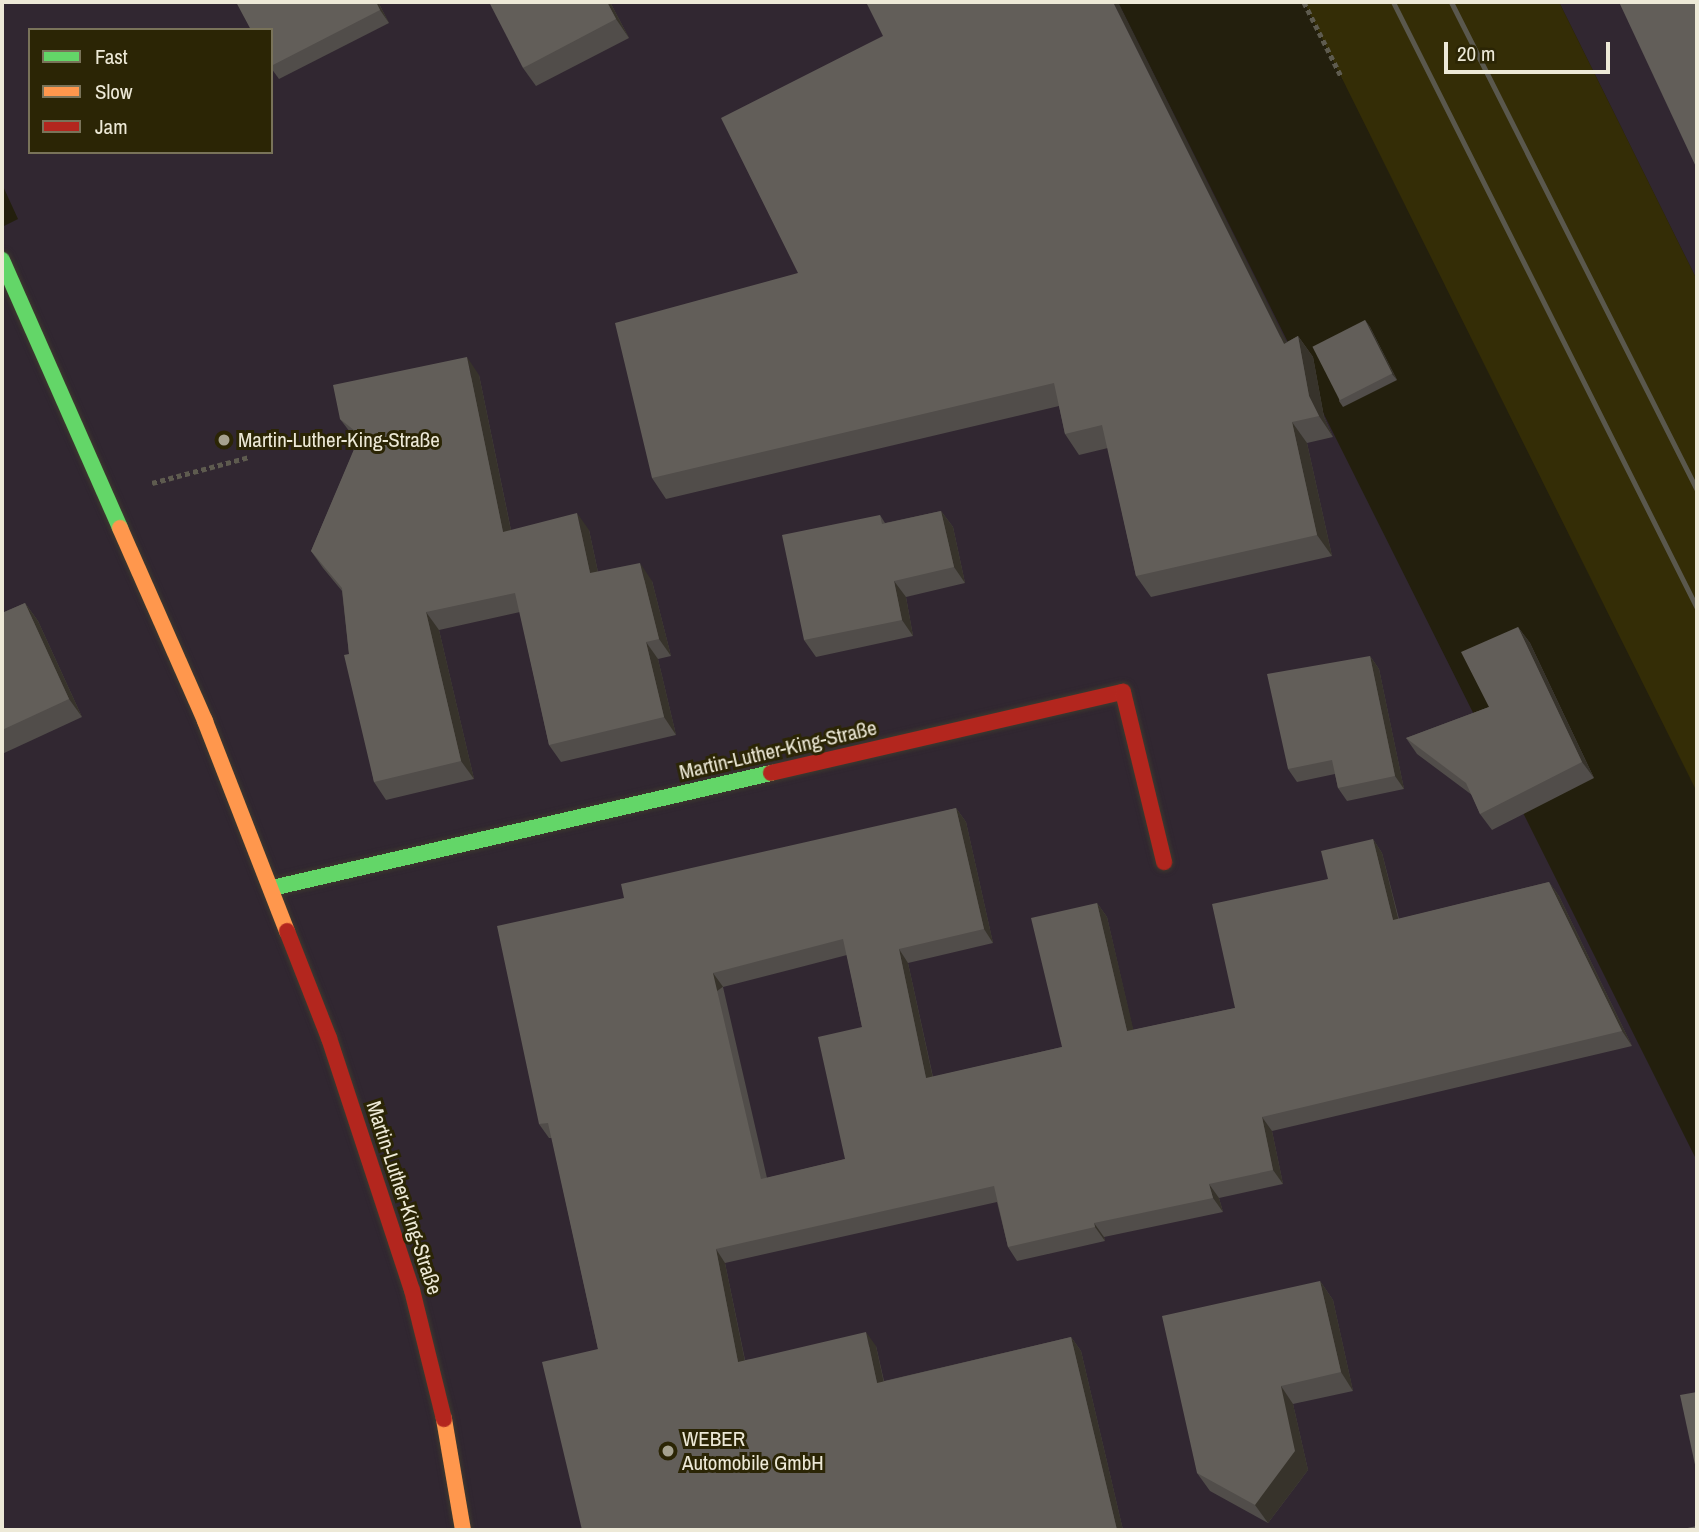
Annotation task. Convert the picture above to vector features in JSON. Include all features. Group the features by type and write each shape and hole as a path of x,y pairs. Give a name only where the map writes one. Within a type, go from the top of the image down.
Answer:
{"street":[{"name":"Martin-Luther-King-Straße","path":"2,260 107,495 272,888 369,1151 412,1290 448,1437 463,1530"},
{"name":"Martin-Luther-King-Straße","path":"272,888 1123,692 1164,862"}],"path":[{"path":"1304,2 1342,78"},
{"path":"107,495 250,457"}],"shaded area":[{"path":"2,2 1118,2 1697,1161 1697,1530 2,1530 2,227 18,219 2,184"},
{"path":"1304,2 1559,2 1697,280 1697,792"},
{"path":"1559,2 1697,2 1697,280"}],"building":[{"path":"236,2 376,2 380,10 273,65 273,28 250,28"},
{"path":"489,2 607,2 616,19 523,68"},
{"path":"866,2 1113,2 1284,344 1298,336 1309,396 1319,416 1292,422 1317,535 1136,576 1102,425 1065,434 1054,383 652,478 615,323 798,273 721,118 883,36"},
{"path":"1619,2 1697,2 1697,169"},
{"path":"1365,320 1392,373 1340,400 1312,347"},
{"path":"467,357 503,532 577,513 590,573 640,563 659,639 646,642 664,717 549,745 515,593 426,612 461,761 374,782 344,655 349,654 342,588 311,551 360,435 340,419 333,385"},
{"path":"941,511 954,567 894,581 902,620 804,640 782,535 880,515 882,524"},
{"path":"25,603 69,699 2,730 2,613"},
{"path":"1518,627 1582,762 1480,814 1466,783 1406,738 1489,707 1461,652"},
{"path":"1370,656 1395,776 1338,788 1332,760 1288,769 1267,674"},
{"path":"956,808 984,929 899,949 926,1078 1062,1047 1031,918 1097,903 1127,1031 1235,1008 1212,904 1328,879 1321,851 1373,839 1393,920 1549,882 1622,1031 1262,1117 1273,1170 1209,1184 1213,1198 1094,1223 1095,1227 1008,1247 994,1186 716,1249 738,1362 866,1332 877,1383 1071,1337 1117,1530 582,1530 542,1362 598,1349 548,1123 539,1124 497,926 624,898 621,884","holes":["843,939 862,1027 818,1037 845,1159 761,1179 713,973"]},
{"path":"1320,1281 1341,1372 1281,1386 1295,1451 1255,1505 1197,1473 1162,1316"},
{"path":"1697,1392 1697,1474 1680,1395"},
{"path":"1697,1526 1697,1530 1678,1530"}],"railway":[{"path":"1393,2 1697,608"},
{"path":"1451,2 1697,490"}],"traffic: fast":[{"path":"2,260 120,528"},
{"path":"272,888 771,773"}],"traffic: slow":[{"path":"120,528 205,721 287,931"},
{"path":"444,1419 463,1530"}],"traffic: jam":[{"path":"771,773 1123,692 1164,862"},
{"path":"287,931 329,1038 412,1290 444,1419"}],"place":[{"name":"Martin-Luther-King-Straße","path":"224,440"},
{"name":"WEBER Automobile GmbH","path":"668,1451"}]}
